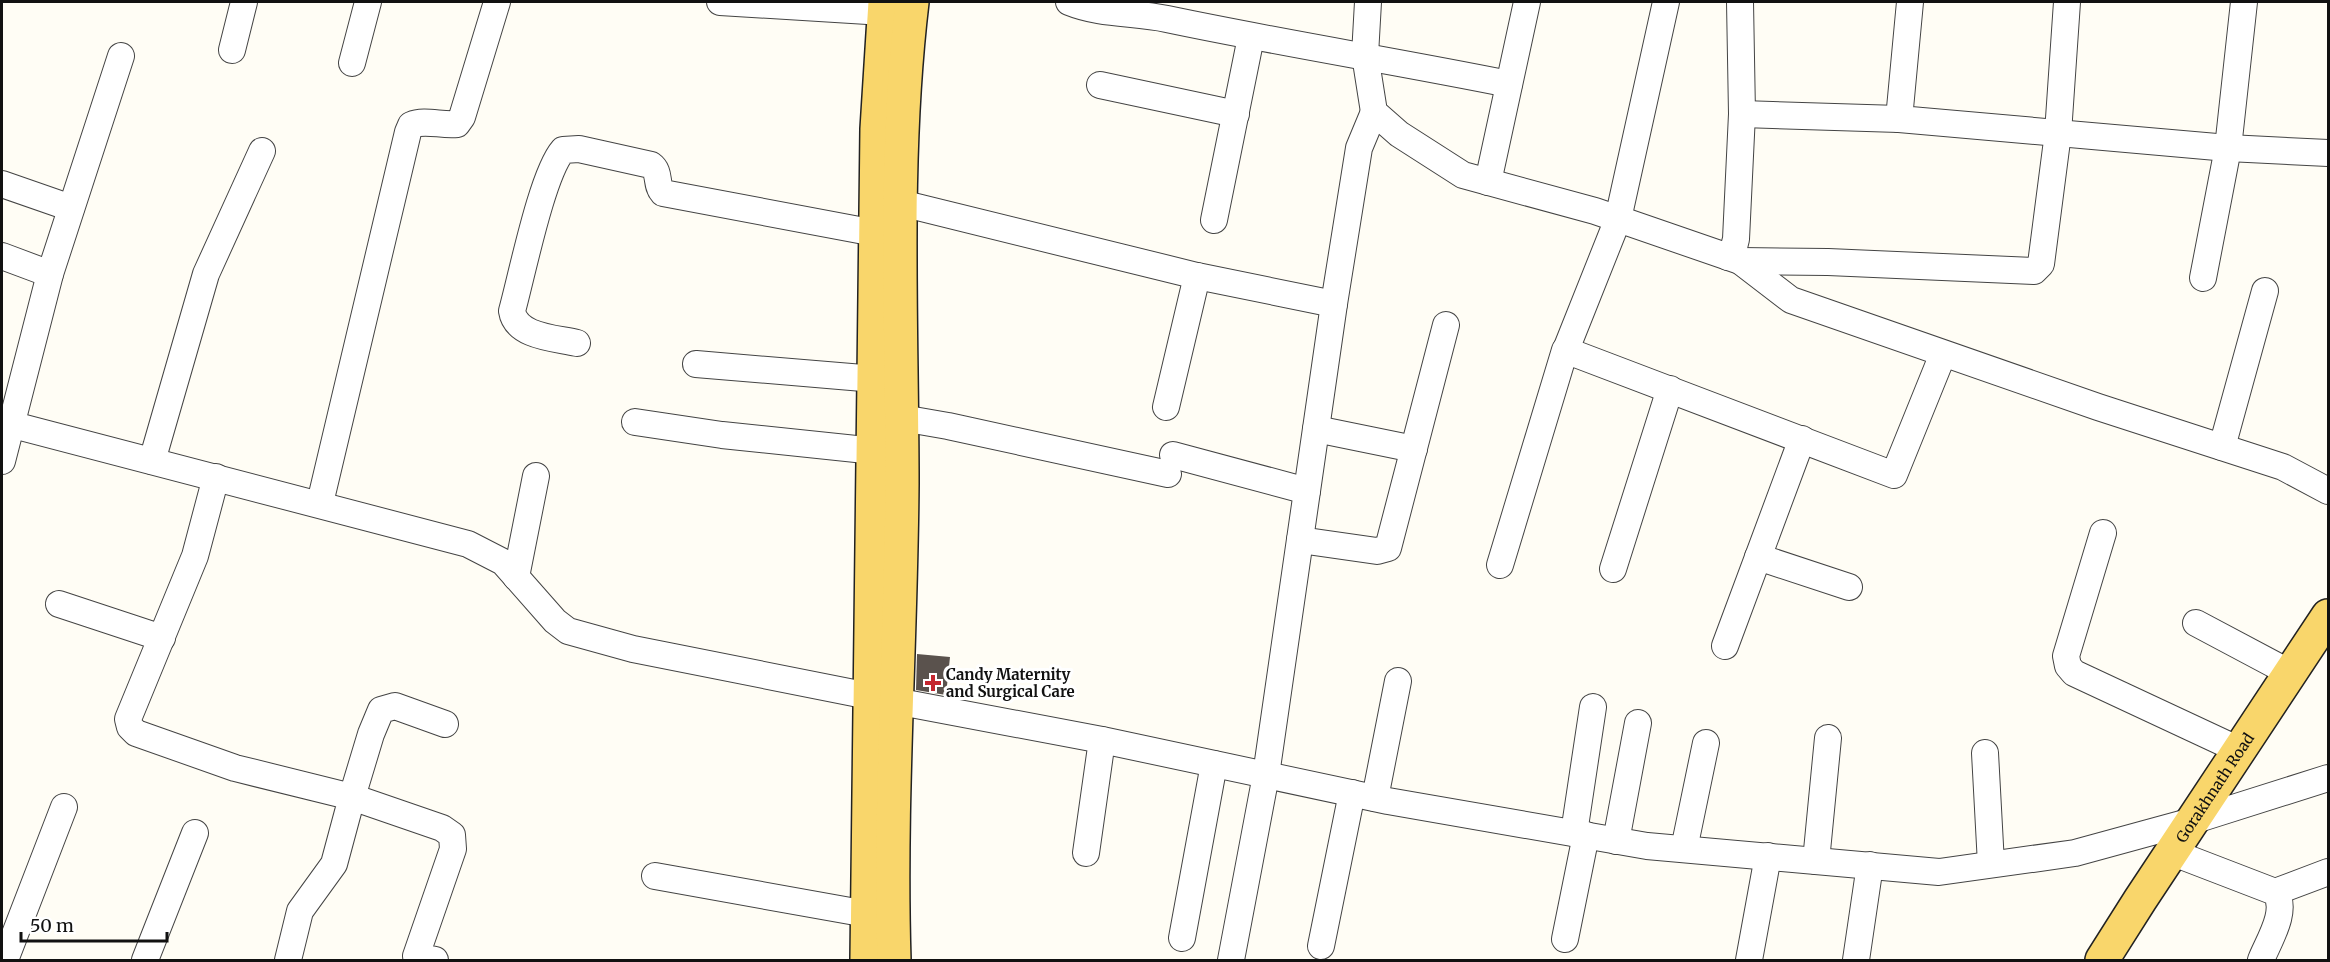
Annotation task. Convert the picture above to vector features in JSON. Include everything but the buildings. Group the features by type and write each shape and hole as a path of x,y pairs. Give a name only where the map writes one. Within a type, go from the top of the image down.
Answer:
{"main road":[{"path":"867,960 867,914 902,418 901,203 894,5"},
{"path":"894,5 877,129 875,233 875,451 882,699 894,960"},
{"name":"Gorakhnath Road","path":"2102,960 2328,616"}],"street":[{"path":"232,50 244,2"},
{"path":"352,63 368,2"},
{"path":"320,503 408,132 411,125 419,122 457,124 462,117 496,2"},
{"path":"720,2 894,5"},
{"path":"1069,2 1103,12 1133,8 1153,16 1251,37 1365,55 1509,84"},
{"path":"1231,960 1266,775 1334,304 1359,148 1374,112 1365,55 1368,2"},
{"path":"1488,182 1527,2"},
{"path":"1500,565 1564,352 1618,219 1666,2"},
{"path":"1734,259 1742,114 1740,2"},
{"path":"1899,119 1910,2"},
{"path":"1734,259 2034,271 2041,264 2058,133 2067,2"},
{"path":"2203,278 2228,148 2244,2"},
{"path":"1214,220 1251,37"},
{"path":"2,461 6,424 50,274 121,56"},
{"path":"1100,85 1236,114"},
{"path":"1374,112 1399,134 1463,175 1618,219 1734,259 1791,300 1943,354 2283,467 2328,491"},
{"path":"1742,114 1899,119 2228,148 2328,153"},
{"path":"578,343 526,331 516,324 512,311 547,183 556,158 563,150 579,149 651,165 656,170 658,187 663,193 875,233"},
{"path":"152,461 206,274 262,151"},
{"path":"2,184 70,208"},
{"path":"901,203 1197,276 1334,304"},
{"path":"2,256 50,274"},
{"path":"1166,407 1197,276"},
{"path":"2222,447 2265,291"},
{"path":"1300,540 1377,551 1388,548 1446,325"},
{"path":"1564,352 1569,350 1894,475 1943,354"},
{"path":"696,364 875,379"},
{"path":"1613,569 1670,389"},
{"path":"902,418 1170,464 1307,491"},
{"path":"635,422 722,435 875,451"},
{"path":"6,424 320,503 468,544 503,562 555,621 568,632 633,649 1102,740 1363,796 1616,841 1939,872 2075,853 2192,821 2328,778"},
{"path":"1316,429 1414,449"},
{"path":"1725,646 1802,440"},
{"path":"516,577 536,476"},
{"path":"216,477 195,556 128,719 130,728 136,733 235,768 352,797 442,828 452,835 453,849 416,956 435,960"},
{"path":"2103,532 2066,656 2068,666 2074,673 2239,750"},
{"path":"1758,556 1850,587"},
{"path":"59,604 162,638"},
{"path":"2196,623 2290,673"},
{"path":"1321,946 1398,681"},
{"path":"288,960 300,911 333,864 371,734 381,710 394,706 446,724"},
{"path":"1565,939 1580,834 1593,707"},
{"path":"1616,841 1638,723"},
{"path":"1816,861 1828,738"},
{"path":"1086,853 1102,740"},
{"path":"1684,849 1706,743"},
{"path":"1985,753 1991,864"},
{"path":"1182,938 1214,764"},
{"path":"5,960 64,807"},
{"path":"145,960 195,833"},
{"path":"2171,852 2276,892 2280,898 2279,915 2261,960"},
{"path":"1749,960 1768,856"},
{"path":"1856,960 1870,866"},
{"path":"2276,892 2328,872"},
{"path":"654,876 867,914"}],"place":[{"name":"Candy Maternity and Surgical Care","path":"933,683"}]}
